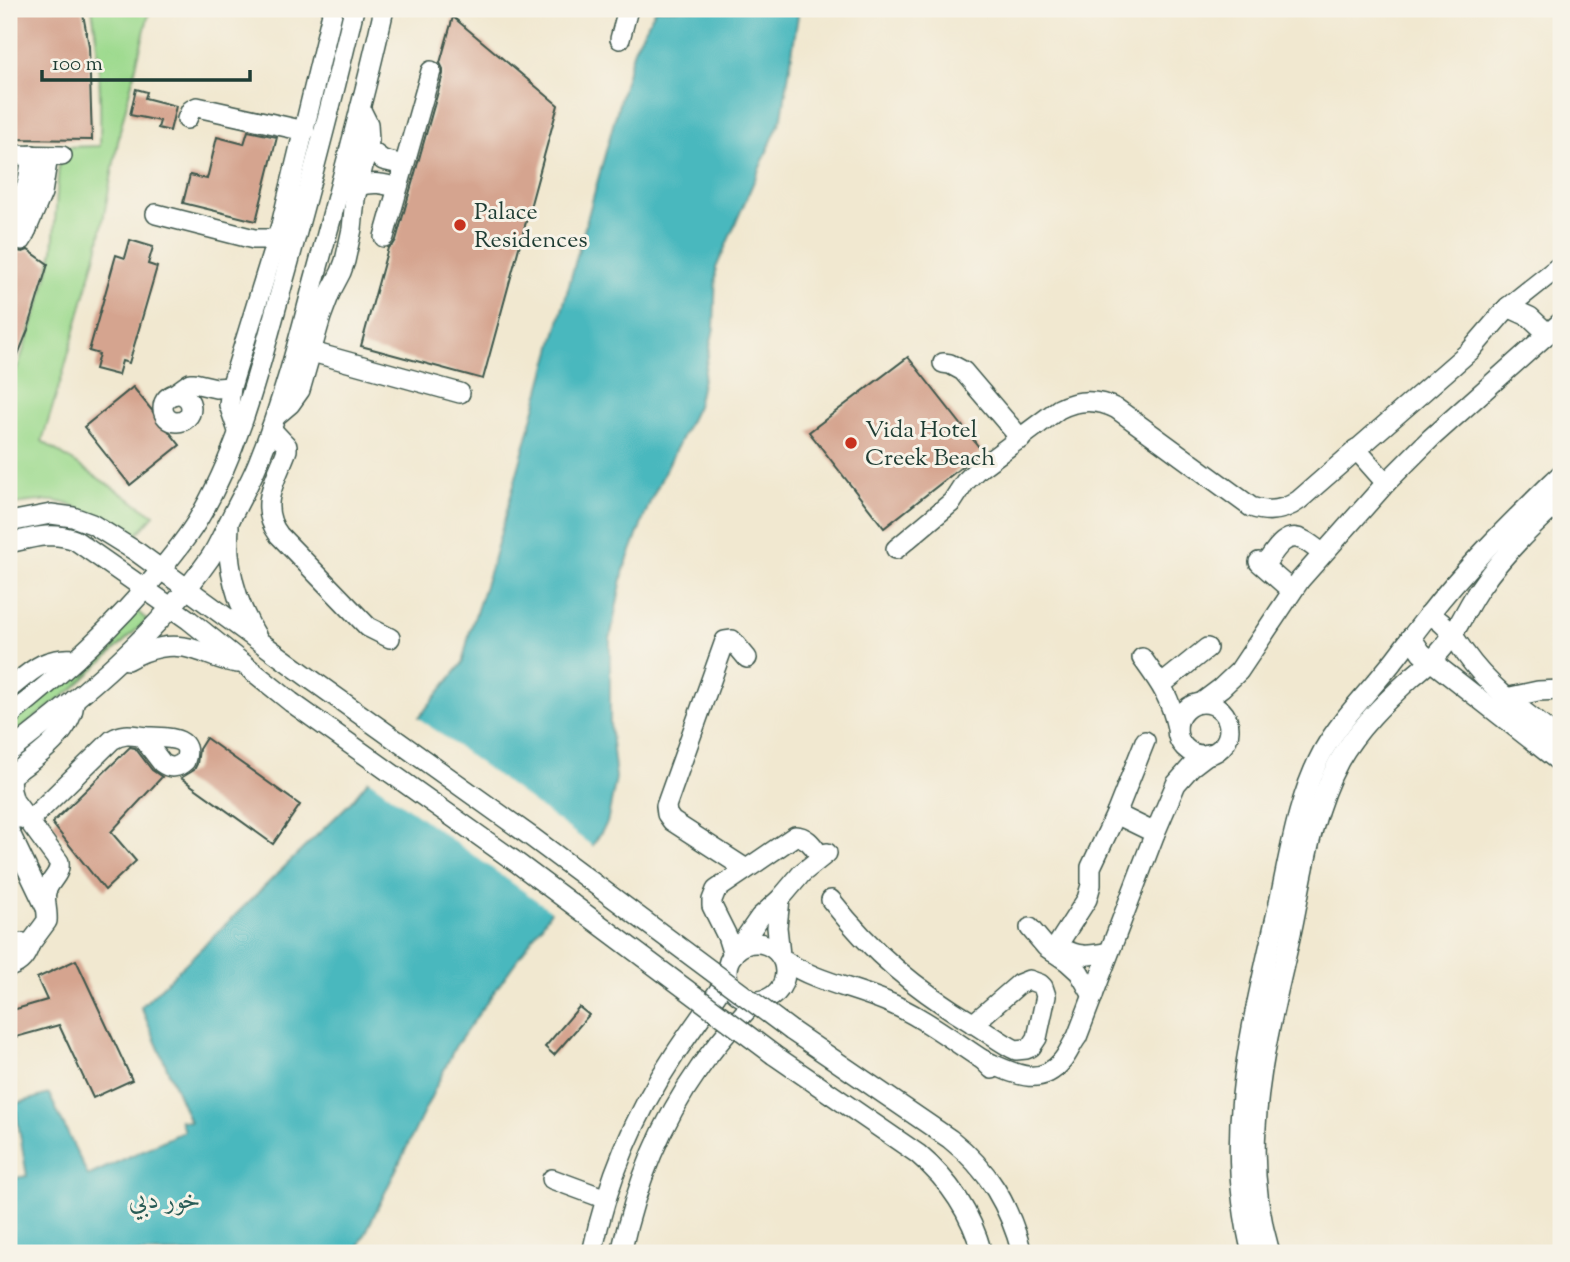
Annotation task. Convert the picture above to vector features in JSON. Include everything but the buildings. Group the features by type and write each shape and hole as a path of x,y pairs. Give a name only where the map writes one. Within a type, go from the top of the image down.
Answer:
{"street":[{"path":"238,431 230,396 271,262 333,9"},
{"path":"9,752 74,700 158,623 221,540 245,494 273,422 301,331 384,9"},
{"path":"620,39 628,9"},
{"path":"9,716 96,642 145,589 196,522 238,431 262,359 311,184 349,19 376,43"},
{"path":"384,237 430,71"},
{"path":"187,120 191,110 197,107 305,131"},
{"path":"273,422 300,390 325,304 345,261 355,199 369,141 368,124 360,108"},
{"path":"367,148 383,160 404,165"},
{"path":"9,155 47,156 28,182 13,221 17,229 23,230 24,235"},
{"path":"358,186 378,183 397,188"},
{"path":"271,262 257,250 156,217 254,239 277,239"},
{"path":"896,549 952,502 970,476 1059,409 1083,401 1100,402 1116,410 1243,503 1267,511 1284,509 1292,505 1471,350 1508,307 1561,265"},
{"path":"735,952 745,945 764,944 805,973 867,994 908,1012 983,1060 1017,1086 1024,1089 1041,1089 1056,1083 1067,1071 1074,1055 1077,1037 1176,784 1179,761 1178,721 1185,710 1221,688 1239,671 1292,591 1322,553 1386,483 1431,438 1555,328 1508,307"},
{"path":"312,352 460,393"},
{"path":"943,363 963,371 1021,439"},
{"path":"207,391 190,383 173,395 178,394 188,399 191,410 207,391 216,388 230,396"},
{"path":"273,422 287,446 268,500 272,525 368,627 390,638"},
{"path":"1356,449 1386,483"},
{"path":"1252,1253 1240,1185 1241,1090 1257,1002 1303,799 1312,775 1335,731 1428,615 1490,545 1561,474"},
{"path":"1270,1253 1258,1198 1256,1127 1265,1057 1314,825 1330,779 1355,737 1388,700 1431,661 1453,635 1482,585 1504,557 1561,500"},
{"path":"9,522 51,514 73,517 92,524 187,587 533,838 792,1031 950,1139 983,1170 1011,1218 1022,1253"},
{"path":"230,520 229,556 236,592 250,625 261,642"},
{"path":"9,542 51,535 67,537 83,544 171,607 291,702 516,862 775,1055 918,1154 935,1168 959,1199 974,1227 982,1253"},
{"path":"1292,591 1261,564 1289,538 1304,540 1322,553"},
{"path":"1428,615 1440,620 1478,670 1506,698 1561,740"},
{"path":"1411,637 1431,661 1561,764"},
{"path":"746,869 672,821 666,806 725,640 732,640 747,658"},
{"path":"110,668 145,651 167,646 189,648 224,661 243,664"},
{"path":"1163,688 1207,648"},
{"path":"1142,658 1163,688 1178,732 1187,749 1194,753 1208,754"},
{"path":"9,690 42,664 59,659 76,659"},
{"path":"1227,720 1239,671"},
{"path":"1163,688 1183,700 1214,705 1225,714 1229,727 1226,741 1221,747 1208,754 1176,784"},
{"path":"1506,698 1538,691 1561,690"},
{"path":"46,907 46,892 59,872 59,862 17,806 12,796 10,777 44,750 67,726 73,713 74,700"},
{"path":"29,821 112,740 125,734 142,737"},
{"path":"1055,949 1087,899 1091,885 1091,867 1116,814 1145,741"},
{"path":"1116,814 1155,833"},
{"path":"9,967 24,957 47,921 46,907 9,830 13,818 29,821"},
{"path":"592,1253 606,1199 626,1144 655,1086 727,978 728,965 735,952 760,917 780,899 793,882 824,855 807,839 795,836 716,890 712,900 714,911 735,952"},
{"path":"32,877 53,879"},
{"path":"727,978 732,989 742,998 754,1002 771,998 778,992 785,977 777,927 780,899"},
{"path":"831,900 870,947 921,991 974,1024"},
{"path":"1034,926 1040,941 1055,949 1074,967 1093,996"},
{"path":"9,947 30,944"},
{"path":"1055,949 1083,956 1109,952"},
{"path":"778,992 830,983"},
{"path":"908,1012 921,991"},
{"path":"621,1253 638,1190 670,1116 698,1070 724,1035 754,1002"},
{"path":"552,1179 606,1199"}],"green space":[{"path":"92,9 150,9 120,131 98,247 42,441 154,515 133,539 84,511 63,503 42,501 9,505 9,387 41,299 53,251 60,147 100,146 99,77"},
{"path":"137,611 147,620 73,689 9,737 9,723"}],"water":[{"name":"خور دبي","path":"656,9 799,9 782,117 716,268 714,328 697,406 650,502 624,569 610,639 610,724 616,778 607,823 544,922 455,1047 356,1253 9,1253 9,1179 27,1176 15,1104 49,1094 88,1176 184,1131 180,1120 190,1122 141,1007 350,803 462,664 493,561 634,49"}],"pier":[{"path":"416,716 595,848 554,913 366,778"}],"place":[{"name":"Palace Residences","path":"460,225"},
{"name":"Vida Hotel Creek Beach","path":"851,443"}]}
